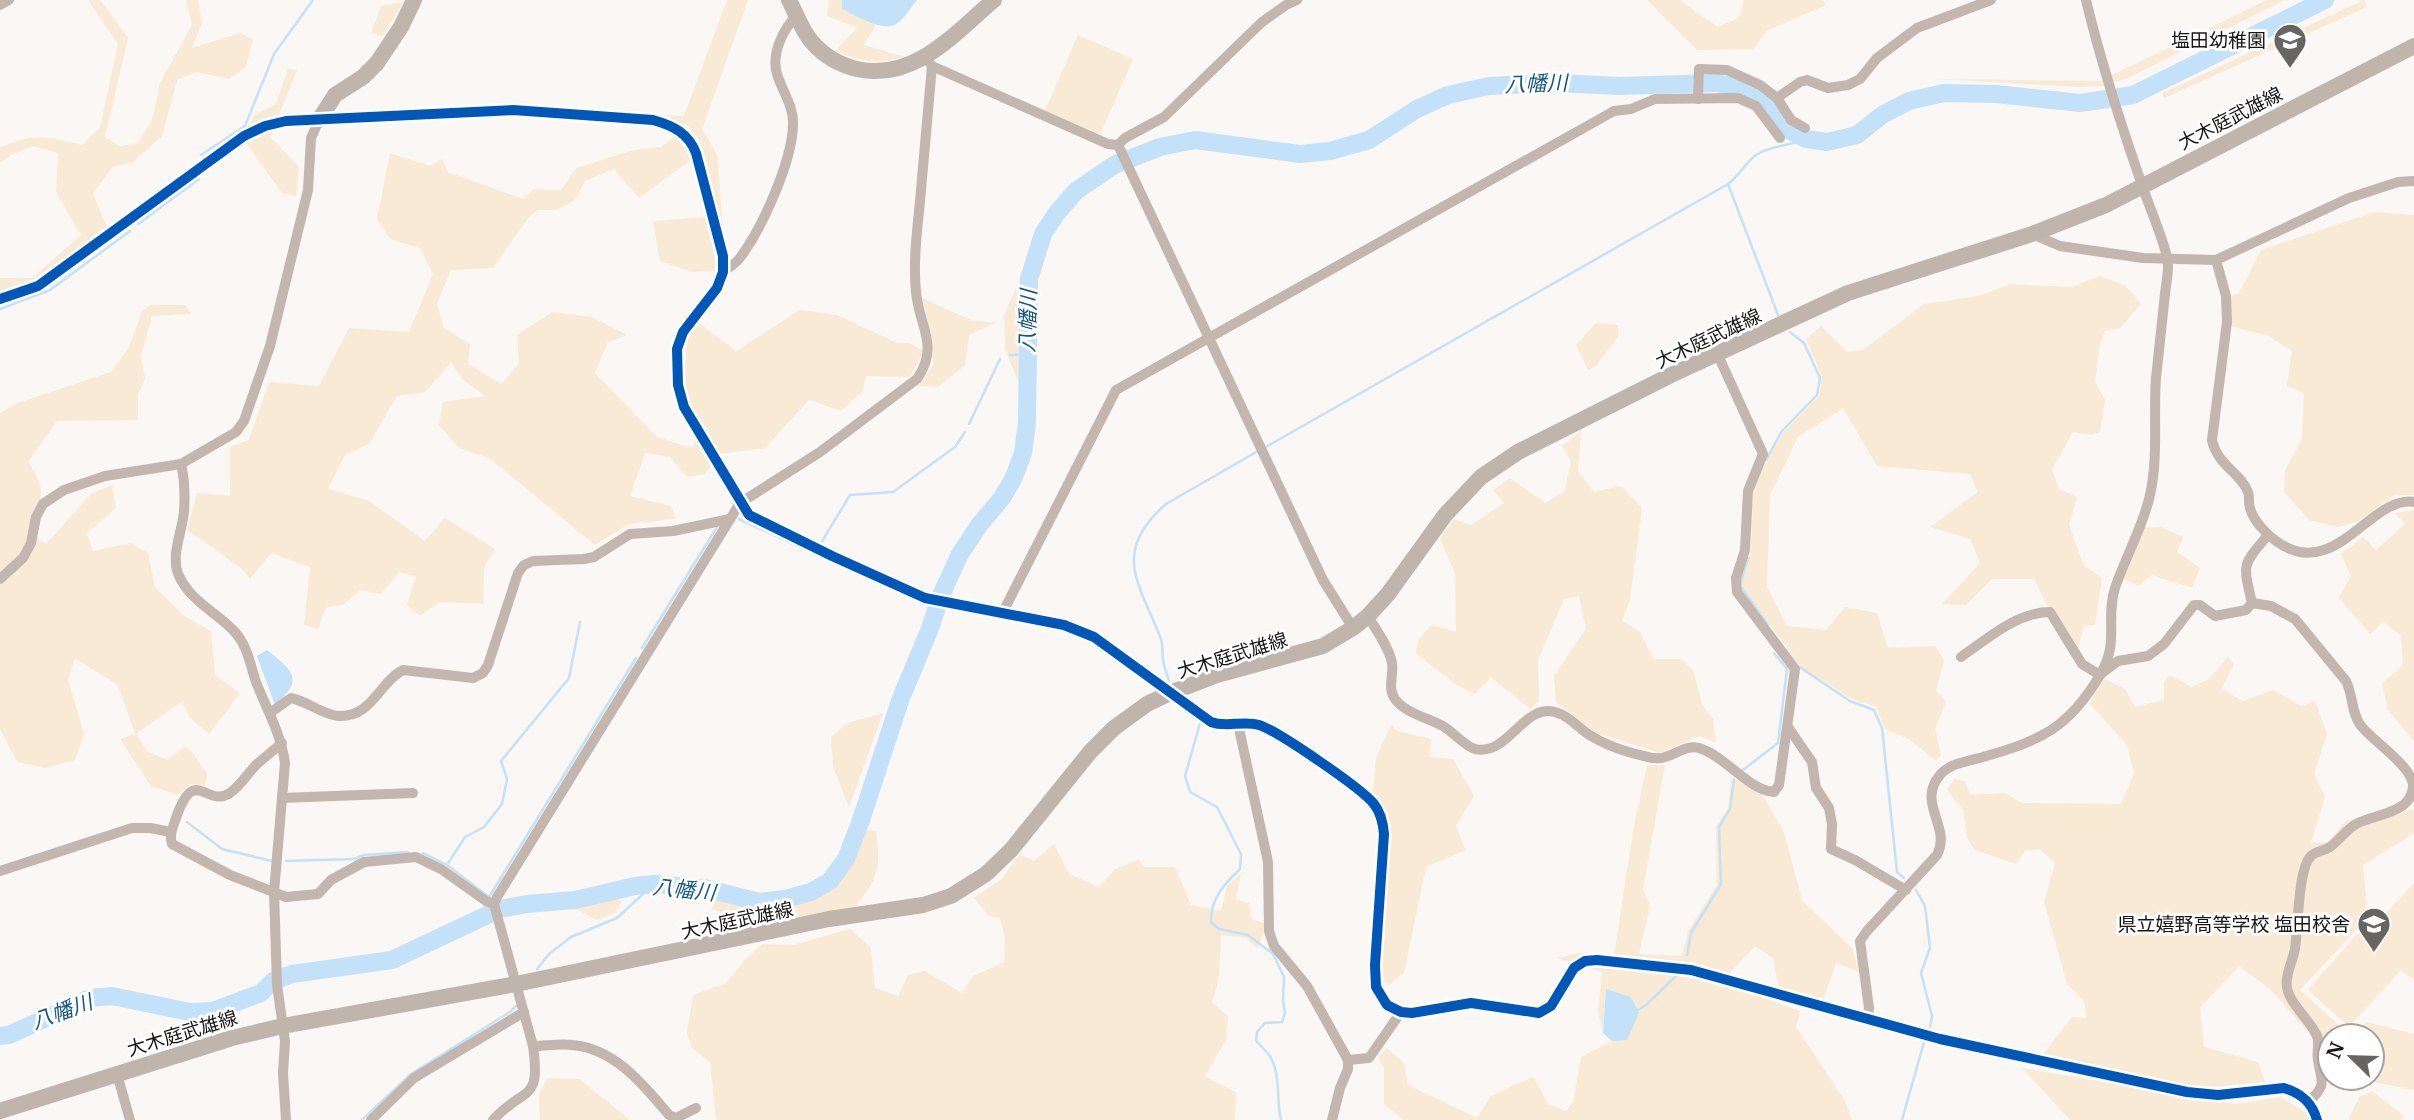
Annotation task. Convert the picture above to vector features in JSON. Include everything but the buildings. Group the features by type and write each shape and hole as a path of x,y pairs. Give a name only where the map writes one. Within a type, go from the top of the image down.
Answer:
{"main road":[{"path":"318,120 335,95 363,77 377,63 401,27 414,0"},
{"path":"789,0 811,41 828,57 847,66 887,72 929,61 994,0"},
{"name":"大木庭武雄線","path":"0,1111 232,1038 284,1026 516,984 829,919 923,905 951,896 986,874 1011,850 1090,751 1114,728 1147,704 1170,692 1217,675 1323,646 1353,628 1388,594 1445,515 1481,477 1518,452 1572,422 1848,293 2032,234 2106,205 2414,46"}],"street":[{"path":"0,5 9,0"},
{"path":"1777,98 1807,80 1828,88 1849,85 1860,79 1877,58 1917,28 1991,0"},
{"path":"1868,1018 1860,941 1937,855 1942,845 1942,836 1931,806 1933,788 1940,775 1953,765 2022,746 2058,727 2073,714 2100,675 2112,645 2112,602 2115,587 2142,524 2150,496 2154,471 2156,381 2168,260 2108,86 2086,0"},
{"path":"1119,148 1125,138 1164,117 1286,2"},
{"path":"723,272 738,261 754,236 784,170 793,123 790,105 776,72 775,61 781,38 797,15"},
{"path":"493,1120 507,1104 531,1091 535,1085 536,1068 533,1046 494,904 740,503 820,452 917,379 926,366 929,354 928,339 918,304 915,258 929,61 1119,148 1323,580 1353,628"},
{"path":"1698,99 1699,69 1727,70 1760,85 1777,98 1791,120 1805,128"},
{"path":"1003,612 1116,390 1614,111 1631,109 1655,99 1738,98 1756,106 1780,138"},
{"path":"0,299 38,286 244,136 265,126 286,121 513,110 653,120 669,125 684,133 692,142 723,256 723,272 718,288 683,332 677,349 678,385 684,408 749,515 925,598 1003,612 1079,630 1094,637 1211,722 1221,725 1251,723 1271,730 1360,790 1379,812 1384,834 1375,965 1376,987 1387,1006 1412,1013 1471,1003 1539,1013 1552,1006 1574,968 1585,961 1691,970 1940,1039 2188,1092 2218,1095 2284,1088 2294,1091 2309,1102 2317,1120"},
{"path":"0,579 23,558 31,543 36,517 43,504 64,490 105,475 181,464 236,432 244,421 270,346 308,190 311,138 318,120"},
{"path":"2032,234 2060,246 2143,258 2216,260 2349,198 2398,182 2414,181"},
{"path":"2216,260 2226,296 2227,322 2212,440 2214,450 2248,492 2250,510 2268,535 2292,550 2324,550 2344,542 2391,505 2401,501 2414,502"},
{"path":"1368,616 1389,653 1392,665 1391,687 1393,696 1400,705 1455,733 1473,748 1486,750 1500,744 1534,715 1546,711 1559,713 1594,738 1650,758 1666,759 1688,747 1698,747 1710,752 1729,768 1767,791 1774,792 1779,785 1795,669 1737,592 1736,578 1745,550 1748,491 1763,454 1717,353"},
{"path":"181,464 185,480 184,513 176,555 178,574 194,598 233,629 243,642 282,743 285,763 274,892 277,980 284,1026 286,1120"},
{"path":"270,713 291,698 337,716 350,715 375,700 394,674 403,670 473,678 483,673 488,665 518,573 524,565 533,561 594,557 630,534 673,531 730,519"},
{"path":"2252,604 2244,568 2249,557 2268,535"},
{"path":"2100,675 2118,661 2148,656 2164,644 2194,605 2200,605 2215,616 2246,610 2252,604"},
{"path":"2252,604 2271,606 2295,619 2346,681 2360,725 2380,742 2411,778 2414,787 2409,803 2356,824 2330,847 2313,854 2304,869 2295,950 2286,982 2287,992 2318,1036 2317,1058 2323,1081 2320,1091 2309,1102"},
{"path":"1961,657 1998,631 2037,612 2050,612 2082,664 2100,675"},
{"path":"1238,724 1268,862 1269,931 1275,946 1307,986 1348,1060 1348,1069 1332,1120"},
{"path":"1788,727 1812,762 1816,788 1829,808 1832,824 1831,849 1906,890"},
{"path":"282,743 259,762 229,794 219,796 199,790 187,793 171,832 172,844 230,875 286,897 318,894 331,880 365,862 416,857 442,869 494,904"},
{"path":"282,798 413,793"},
{"path":"0,871 132,828 171,832"},
{"path":"371,1120 414,1078 524,1012"},
{"path":"1348,1060 1369,1058 1401,1012"},
{"path":"533,1046 573,1044 601,1053 637,1077 669,1115 676,1118 696,1108"},
{"path":"117,1074 130,1120"}],"shaded area":[{"path":"88,0 100,0 128,38 105,137 120,146 138,143 152,120 160,83 192,25 186,0 198,0 202,23 192,48 240,33 253,39 246,67 229,79 197,72 177,80 162,136 133,162 112,167 93,194 108,230 39,283 0,294 0,278 32,278 81,235 56,192 58,153 33,146 0,163 0,148 31,138 82,145 100,128 118,44"},
{"path":"727,0 748,0 702,129 717,154 724,237 701,142 687,125 662,115 684,116"},
{"path":"829,0 842,0 842,9 876,25 864,45 905,57 870,61 835,51 857,28 827,16"},
{"path":"1647,0 1679,0 1718,27 1740,17 1744,0 1823,0 1826,5 1768,30 1753,49 1697,50"},
{"path":"2267,0 2285,0 2128,78 2103,86 1937,79 2100,81"},
{"path":"2364,0 2367,7 2164,98 2162,93"},
{"path":"403,2 383,36 371,33 381,6"},
{"path":"1078,35 1133,59 1100,135 1045,111"},
{"path":"288,69 297,70 270,137 299,167 296,196 282,193 247,144 253,116 276,104"},
{"path":"679,134 692,159 639,198 614,169 585,181 575,200 556,210 538,210 529,217 493,268 451,270 437,304 444,328 470,344 468,364 501,384 519,364 517,335 552,312 592,317 627,335 608,342 595,373 657,437 692,448 701,430 684,387 687,337 699,323 736,351 800,310 837,315 897,343 909,343 924,351 910,377 866,376 863,391 841,411 809,400 765,448 719,454 705,474 687,477 670,457 645,453 630,496 671,506 676,519 629,524 595,545 489,458 459,448 439,425 443,402 485,396 462,379 451,362 425,392 397,396 369,444 345,455 328,489 369,501 425,541 445,518 495,549 484,567 483,604 439,602 420,616 407,605 416,577 399,572 381,594 360,590 343,605 326,607 318,629 304,625 310,567 271,553 250,579 241,568 187,530 197,493 230,496 230,447 249,440 269,382 319,386 349,328 409,332 433,274 420,248 390,239 377,219 390,153 430,166 442,159 448,172 523,199 534,189 561,190 576,168 634,150 661,147"},
{"path":"2375,212 2414,215 2414,495 2395,495 2359,521 2338,527 2309,520 2284,492 2285,470 2302,439 2304,393 2287,386 2292,351 2269,336 2230,326 2231,296 2239,293 2261,250"},
{"path":"707,217 717,271 692,272 660,261 653,221"},
{"path":"1023,272 1020,386 1005,349 1004,315"},
{"path":"2100,276 2126,286 2141,304 2120,328 2105,331 2100,344 2095,382 2105,400 2100,432 2091,435 2073,432 2052,469 2059,489 2077,497 2069,525 2084,566 2102,578 2095,625 2084,626 2078,649 2046,603 2034,579 1992,579 1966,605 1942,604 1980,563 1970,539 1930,527 1978,492 1970,474 1877,466 1843,408 1798,437 1770,495 1767,587 1787,626 1826,630 1845,607 1877,613 1888,648 1935,646 1944,660 1936,691 1946,702 1935,729 1941,755 1936,761 1909,739 1885,729 1876,707 1852,699 1801,667 1741,585 1751,551 1753,495 1760,473 1783,433 1819,396 1822,377 1806,339 1821,326 1847,352 1863,350 1924,304 1978,296 2011,284 2072,287"},
{"path":"922,298 971,320 995,323 969,335 965,365 938,387 918,386 933,366 932,338"},
{"path":"150,305 185,305 191,314 152,316 141,356 145,379 138,395 138,420 57,421 28,462 41,489 29,531 46,544 92,493 112,485 116,508 87,533 93,551 131,543 148,553 155,587 184,616 211,631 215,675 240,693 209,734 190,718 182,701 136,734 148,752 168,760 185,746 193,753 207,774 205,786 191,784 178,795 151,786 120,739 135,734 118,685 75,658 68,680 84,734 75,760 45,768 17,762 0,729 0,413 18,403 111,372 128,350 142,312"},
{"path":"1596,323 1618,325 1618,337 1596,366 1588,370 1576,345"},
{"path":"1581,431 1578,471 1594,492 1621,486 1642,508 1630,600 1622,621 1640,632 1653,659 1681,659 1693,670 1702,704 1713,719 1716,743 1700,736 1660,753 1596,733 1556,702 1554,675 1586,629 1579,596 1564,599 1538,660 1539,701 1530,709 1491,677 1475,694 1457,685 1416,654 1418,640 1431,625 1456,632 1455,574 1440,538 1454,519 1471,525 1504,503 1493,490 1510,478 1545,503 1564,492 1571,462 1562,446"},
{"path":"2414,510 2414,741 2388,710 2382,683 2403,665 2401,635 2383,622 2370,634 2339,598 2351,576 2341,554 2363,537 2376,550 2405,524 2395,513"},
{"path":"2161,527 2183,537 2177,552 2200,568 2192,588 2152,575 2138,586 2123,578 2143,528"},
{"path":"2228,657 2234,665 2221,689 2243,701 2273,690 2301,706 2315,701 2327,734 2314,774 2325,797 2311,843 2328,842 2347,820 2372,823 2412,809 2414,811 2414,833 2363,865 2368,917 2300,990 2336,1022 2316,1022 2316,1041 2271,990 2239,966 2200,1008 2204,1047 2258,1062 2265,1082 2202,1088 2041,1057 2072,1017 2086,1018 2084,1001 2067,984 2044,902 2055,863 2039,849 2025,851 2016,864 1975,850 1967,838 1963,810 1947,790 1954,779 1965,781 1970,795 2005,793 2022,803 2121,804 2134,774 2127,745 2089,703 2104,679 2125,689 2135,707 2164,700 2164,682 2169,675 2192,687 2209,679"},
{"path":"883,713 849,807 833,767 831,737 847,723"},
{"path":"1391,725 1397,731 1431,739 1430,757 1453,759 1474,796 1456,825 1465,850 1426,867 1404,973 1388,986 1381,971 1389,814 1373,792 1376,758"},
{"path":"1647,765 1665,765 1643,889 1650,906 1639,954 1682,956 1688,931 1717,885 1716,826 1728,809 1731,776 1763,796 1784,832 1802,900 1852,948 1859,972 1836,963 1823,1000 1779,989 1773,958 1755,946 1730,973 1717,981 1800,1011 1796,1027 1845,1101 1852,1120 1404,1120 1384,1104 1384,1068 1378,1057 1387,1048 1404,1063 1408,1085 1477,1118 1491,1096 1533,1077 1549,1105 1566,1111 1573,1102 1581,1057 1612,1041 1627,1040 1606,989 1603,1033 1598,1011 1602,972 1557,958 1579,953 1614,955 1634,826"},
{"path":"864,830 876,831 878,864 873,881 854,908 745,926 746,920 711,909 716,899 744,908 766,910 823,894 841,880"},
{"path":"1054,844 1069,874 1099,887 1115,869 1139,859 1144,867 1175,867 1191,905 1221,911 1227,886 1241,873 1236,899 1249,903 1251,919 1267,924 1257,949 1247,938 1221,935 1219,977 1212,1002 1228,1016 1226,1039 1205,1077 1236,1092 1235,1120 716,1120 710,1062 692,1048 687,1033 693,995 726,983 762,944 794,945 850,929 871,948 875,988 898,996 908,975 925,971 962,993 973,976 1004,962 1005,938 1000,918 989,916 974,898 1002,879 1019,854 1034,861"},
{"path":"2414,883 2414,980 2401,970 2354,1022 2343,1022 2308,990 2359,932 2365,936"},
{"path":"618,898 622,902 614,913 597,920 574,908"},
{"path":"2386,1027 2414,1034 2414,1090 2386,1084"},
{"path":"2022,1068 2236,1104 2280,1097 2304,1111 2310,1120 2070,1120"},
{"path":"547,1078 579,1079 630,1120 540,1120 539,1095"},
{"path":"2373,1092 2404,1116 2402,1120 2348,1120 2359,1097"}],"water":[{"path":"842,0 917,0 899,22 886,26 870,23 842,9"},
{"path":"267,650 289,670 293,682 275,705 257,656"},
{"path":"1606,989 1631,997 1639,1013 1627,1040 1612,1041 1603,1033"}],"waterway":[{"path":"201,155 245,126 274,54 313,0"},
{"name":"八幡川","path":"0,1036 9,1035 90,998 112,996 190,1012 213,1011 261,993 273,981 292,974 392,960 500,909 575,900 654,884 704,888 759,902 811,892 830,881 846,859 901,698 942,593 960,554 1002,498 1023,453 1027,422 1029,279 1043,234 1076,191 1114,165 1160,147 1195,140 1300,154 1330,151 1369,140 1417,109 1448,95 1489,86 1556,83 1619,86 1717,83 1750,90 1765,101 1789,130 1806,139 1827,142 1857,135 1882,115 1909,101 1944,93 1996,94 2080,103 2133,95 2325,0"},
{"path":"1264,448 1728,184 1756,155 1806,139"},
{"path":"138,224 199,179"},
{"path":"1728,184 1778,315"},
{"path":"0,309 50,290 130,231"},
{"path":"1766,460 1782,431 1817,395 1820,378 1804,343 1790,332"},
{"path":"1010,355 1028,354"},
{"path":"969,424 1000,359"},
{"path":"821,543 850,495 893,492 955,447 965,432"},
{"path":"1169,681 1163,663 1161,639 1135,569 1134,554 1139,538 1149,522 1166,504 1258,451"},
{"path":"739,519 804,549"},
{"path":"642,648 717,527"},
{"path":"1741,582 1748,558"},
{"path":"1742,588 1768,625"},
{"path":"447,865 465,837 484,827 502,804 507,779 501,761 569,678 580,622"},
{"path":"1743,770 1778,743 1787,669 1774,653"},
{"path":"423,853 447,865 489,897 636,658"},
{"path":"1798,666 1850,701 1874,710 1882,728 1897,872 1904,878"},
{"path":"1200,723 1185,776 1190,792 1217,807 1241,854 1240,869 1219,893 1211,914 1211,922 1219,929 1248,935 1273,954 1284,977 1285,1013 1282,1022 1265,1023 1257,1032 1256,1040 1274,1065 1281,1120"},
{"path":"1687,955 1691,933 1721,884 1719,827 1730,809 1734,780"},
{"path":"187,822 222,849 272,861"},
{"path":"286,861 354,859 364,855 408,852"},
{"path":"537,969 550,953 571,937 617,918 654,884"},
{"path":"1916,890 1925,906 1930,948 1921,973 1932,1016 1930,1027"},
{"path":"1636,1011 1677,975"},
{"path":"362,1120 411,1074 516,1006"},
{"path":"1902,1120 1924,1042"}],"cycle path":[{"path":"0,299 38,286 244,136 265,126 286,121 513,110 661,122 684,135 693,146 723,256 723,272 717,288 683,332 677,349 678,385 684,407 749,515 925,598 1064,625 1094,637 1211,722 1247,723 1269,729 1353,786 1374,804 1383,826 1375,965 1376,987 1387,1005 1401,1012 1412,1013 1471,1003 1539,1013 1551,1006 1574,968 1585,961 1691,970 1940,1039 2187,1092 2218,1095 2284,1088 2305,1099 2317,1120"}],"place":[{"name":"塩田幼稚園","path":"2290,70"},
{"name":"県立嬉野高等学校 塩田校舎","path":"2374,954"}]}
